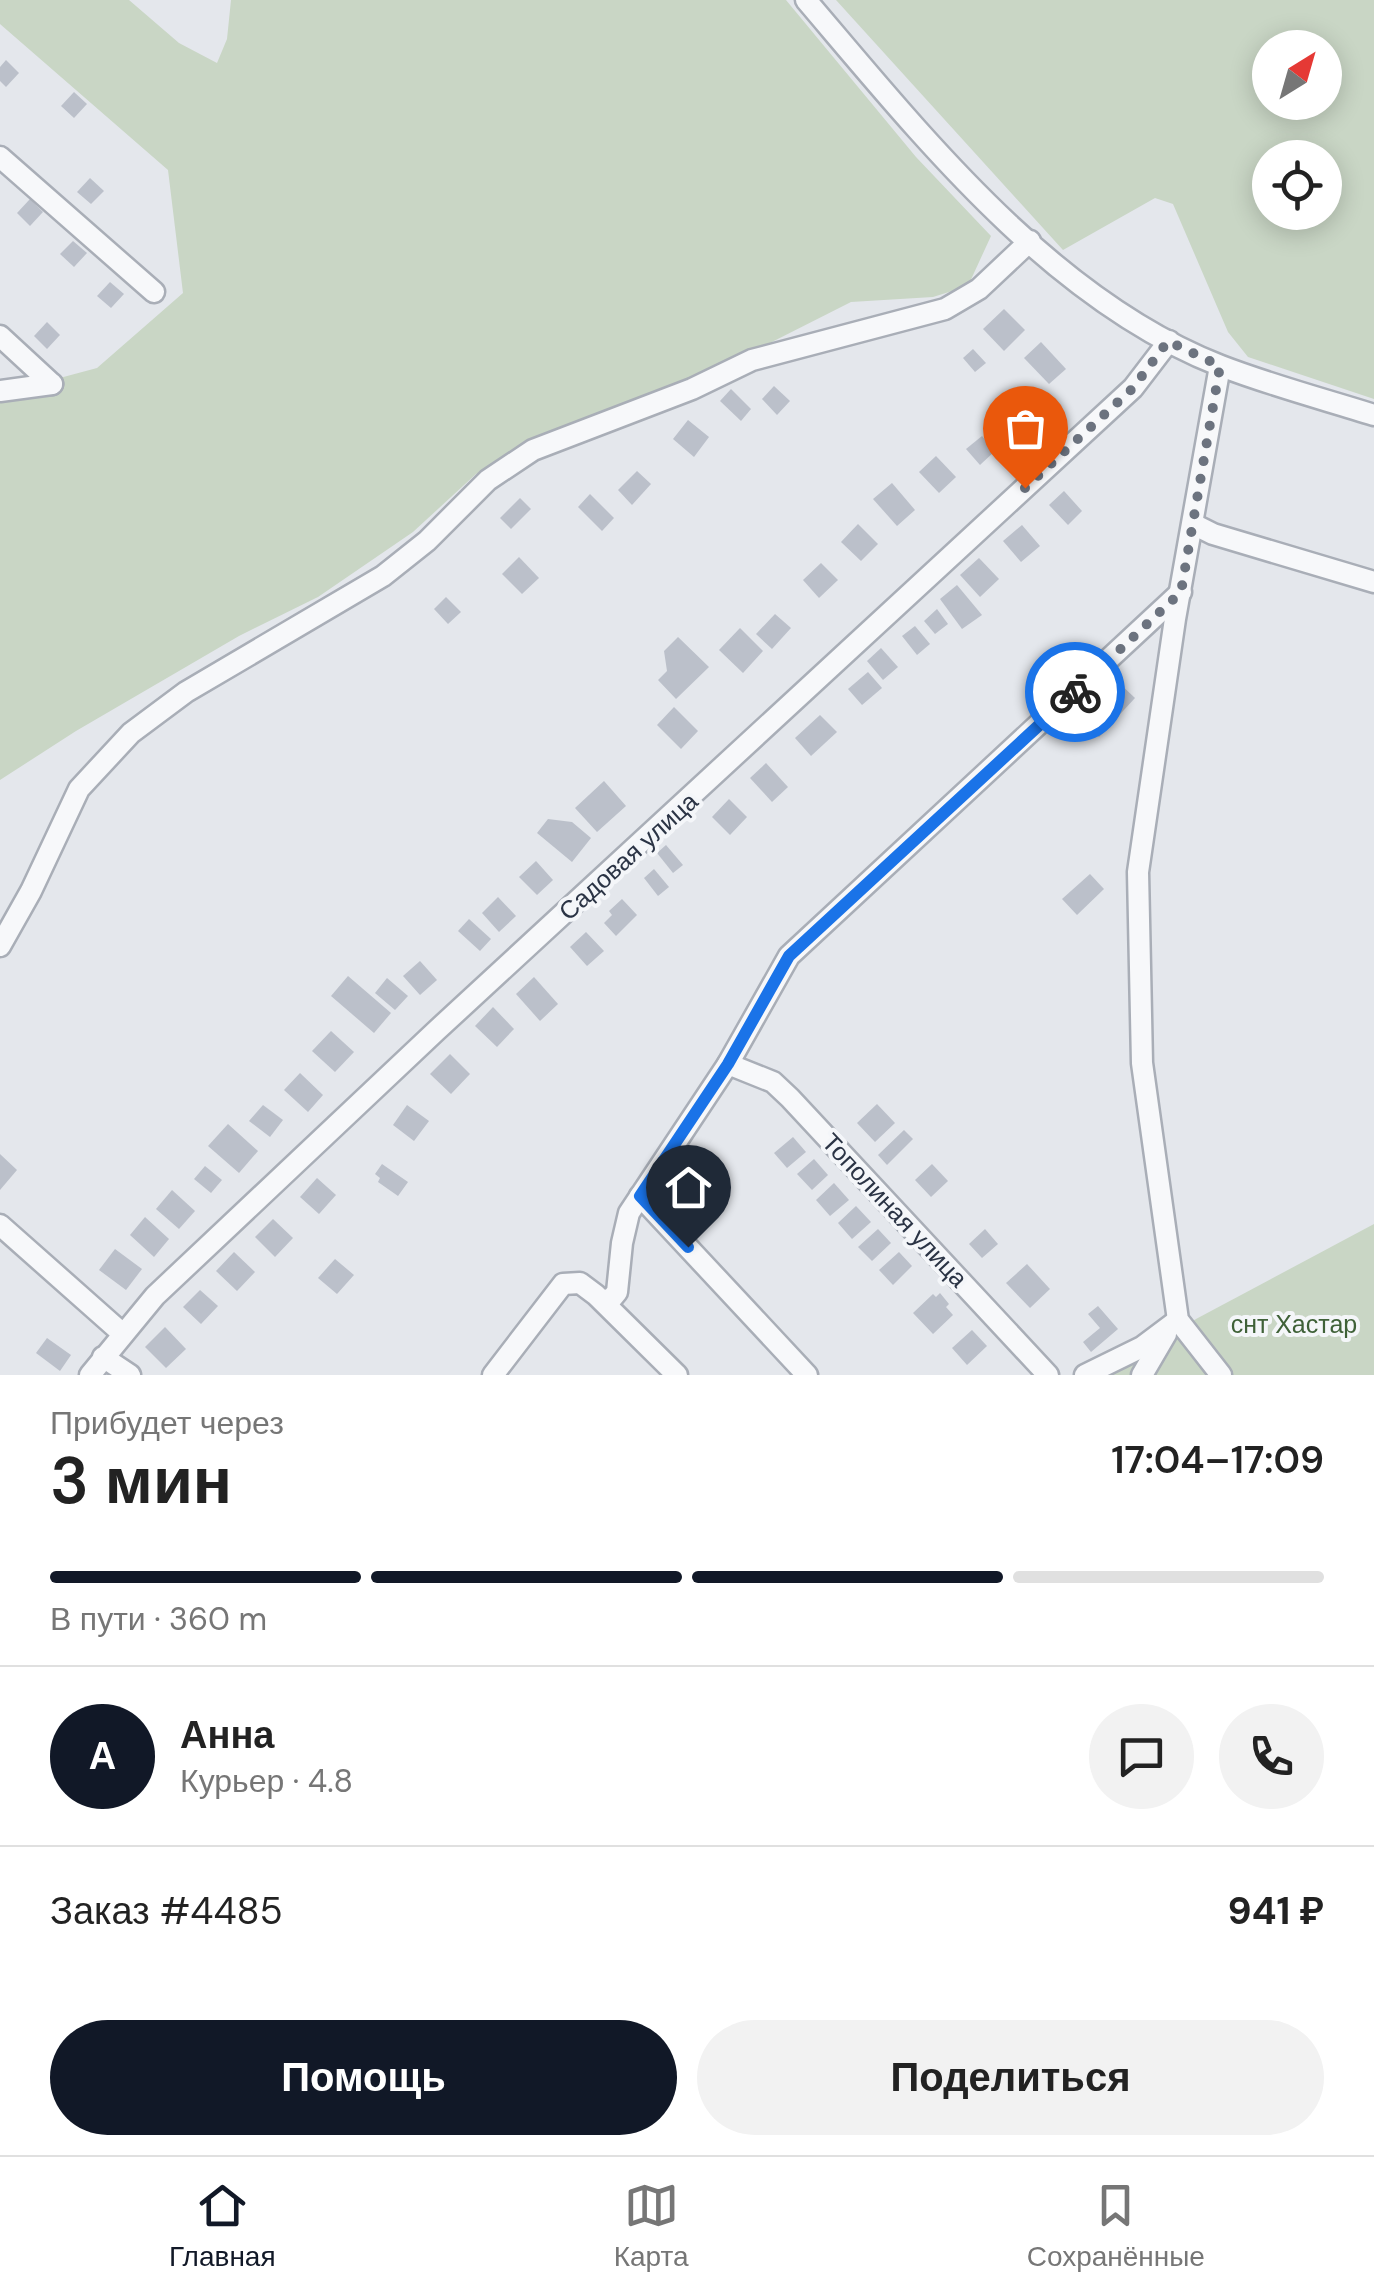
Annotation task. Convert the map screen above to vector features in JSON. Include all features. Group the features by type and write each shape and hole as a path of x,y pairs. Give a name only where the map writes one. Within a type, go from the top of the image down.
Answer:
{"street":[{"path":"806,0 923,137 1030,242 1088,291 1168,341 1220,366 1374,415"},
{"path":"0,157 154,292"},
{"path":"0,946 80,788 131,733 186,692 382,576 426,542 488,480 533,450 692,388 752,360 945,309 980,289 1030,242"},
{"path":"0,336 52,384 0,391"},
{"name":"Садовая улица","path":"90,1375 155,1296 436,1031 1133,388 1168,341"},
{"path":"1220,366 1138,872 1142,1063 1174,1324 1221,1375"},
{"path":"1193,524 1213,534 1374,582"},
{"path":"603,1302 618,1292 629,1213 728,1064 789,956 1181,592"},
{"name":"Тополиная улица","path":"728,1064 756,1072 790,1098 1048,1375"},
{"path":"640,1196 807,1375"},
{"path":"0,1226 123,1334"},
{"path":"493,1375 563,1284 580,1283 678,1375"},
{"path":"1084,1375 1142,1348 1174,1324"},
{"path":"1142,1375 1174,1324"},
{"path":"103,1357 130,1375"}],"green space":[{"path":"0,0 129,0 179,43 217,63 227,39 231,0 786,0 916,157 991,236 968,286 933,297 851,302 705,376 563,429 476,474 413,532 318,597 239,636 0,780 0,394 97,368 183,293 168,170 0,24"},
{"path":"836,0 1374,0 1374,399 1248,357 1228,332 1173,204 1155,198 1063,250"},
{"name":"снт Хастар","path":"1374,1224 1374,1375 1107,1375 1196,1319"}],"building":[{"path":"6,60 19,73 6,87 0,81 0,67"},
{"path":"74,92 87,104 74,118 61,106"},
{"path":"90,178 104,191 91,204 77,192"},
{"path":"30,199 43,212 30,226 17,213"},
{"path":"73,241 87,253 74,267 60,254"},
{"path":"110,282 124,294 111,308 97,296"},
{"path":"1004,309 1025,330 1004,351 983,329"},
{"path":"47,322 60,335 47,349 34,336"},
{"path":"1041,342 1066,369 1049,384 1024,358"},
{"path":"973,349 986,363 975,372 963,358"},
{"path":"774,386 790,401 777,415 762,399"},
{"path":"731,389 751,409 741,421 720,401"},
{"path":"688,420 709,437 694,457 673,439"},
{"path":"1004,425 1018,443 1008,451 994,433"},
{"path":"982,436 995,451 980,465 966,449"},
{"path":"936,456 956,477 939,493 919,472"},
{"path":"637,471 651,484 632,505 618,490"},
{"path":"892,483 915,510 897,526 873,499"},
{"path":"1064,491 1082,511 1068,525 1049,505"},
{"path":"590,494 614,518 602,531 578,507"},
{"path":"520,498 531,509 511,529 500,518"},
{"path":"858,524 878,544 861,561 841,542"},
{"path":"1022,525 1040,546 1021,562 1003,541"},
{"path":"519,557 539,578 522,594 502,574"},
{"path":"979,558 999,579 980,597 960,575"},
{"path":"821,563 838,580 819,598 803,580"},
{"path":"957,585 982,615 962,629 940,599"},
{"path":"446,597 461,612 448,624 434,609"},
{"path":"937,609 948,624 935,634 924,621"},
{"path":"775,614 791,628 772,649 756,634"},
{"path":"915,626 930,644 917,655 902,636"},
{"path":"740,628 763,651 743,673 719,650"},
{"path":"678,637 709,667 676,699 658,680 667,671 664,651"},
{"path":"881,648 898,667 883,680 867,661"},
{"path":"868,672 882,688 862,705 848,689"},
{"path":"1117,681 1135,698 1099,737 1080,719"},
{"path":"674,707 698,731 681,749 657,725"},
{"path":"820,715 837,732 811,756 795,738"},
{"path":"766,763 788,787 772,802 750,778"},
{"path":"604,781 626,806 597,832 575,808"},
{"path":"729,799 747,817 730,835 712,817"},
{"path":"548,819 572,822 591,838 572,862 537,833"},
{"path":"666,845 683,865 673,873 657,853"},
{"path":"536,861 553,880 537,895 519,877"},
{"path":"654,869 669,887 658,896 644,878"},
{"path":"1090,874 1104,889 1077,915 1062,899"},
{"path":"498,897 516,916 499,932 482,913"},
{"path":"622,899 637,915 616,936 604,923 612,915 609,911"},
{"path":"469,919 491,939 480,951 458,931"},
{"path":"586,932 604,951 587,966 570,947"},
{"path":"420,961 437,980 420,995 403,976"},
{"path":"348,976 391,1013 374,1033 331,996"},
{"path":"534,977 558,1004 540,1021 516,994"},
{"path":"387,978 408,996 395,1010 375,993"},
{"path":"493,1007 514,1029 497,1047 475,1026"},
{"path":"331,1031 354,1052 335,1072 312,1051"},
{"path":"450,1054 470,1074 451,1094 430,1074"},
{"path":"300,1073 323,1095 308,1112 284,1090"},
{"path":"877,1104 895,1123 875,1142 857,1123"},
{"path":"263,1105 283,1120 270,1137 249,1121"},
{"path":"407,1105 429,1121 414,1141 393,1125"},
{"path":"228,1124 258,1151 239,1173 208,1146"},
{"path":"904,1130 913,1139 887,1165 878,1155"},
{"path":"793,1137 806,1152 787,1168 774,1153"},
{"path":"0,1154 17,1170 0,1190"},
{"path":"814,1159 828,1175 812,1190 797,1174"},
{"path":"382,1164 408,1182 398,1196 378,1182 380,1178 375,1174"},
{"path":"932,1164 948,1181 931,1197 915,1180"},
{"path":"205,1166 222,1180 211,1193 194,1179"},
{"path":"317,1178 336,1195 319,1214 300,1197"},
{"path":"834,1183 849,1200 830,1216 816,1200"},
{"path":"172,1190 195,1211 179,1229 156,1209"},
{"path":"856,1206 871,1222 852,1239 838,1223"},
{"path":"145,1217 169,1239 154,1257 130,1235"},
{"path":"273,1219 293,1238 275,1257 255,1237"},
{"path":"878,1229 891,1243 872,1261 858,1247"},
{"path":"985,1229 998,1244 982,1258 969,1244"},
{"path":"115,1249 142,1269 126,1290 99,1270"},
{"path":"234,1252 255,1272 237,1291 216,1271"},
{"path":"899,1252 912,1266 893,1285 879,1270"},
{"path":"335,1259 354,1275 337,1294 318,1278"},
{"path":"1027,1264 1050,1289 1030,1308 1006,1283"},
{"path":"200,1290 218,1306 201,1324 183,1307"},
{"path":"940,1293 953,1315 933,1334 913,1313 933,1294 936,1297"},
{"path":"1098,1306 1118,1329 1091,1352 1083,1342 1100,1328 1088,1314"},
{"path":"165,1327 186,1349 166,1368 145,1347"},
{"path":"972,1330 987,1346 967,1365 952,1348"},
{"path":"47,1338 71,1355 60,1371 36,1353"}],"way so far":[{"path":"1025,488 1133,388 1168,341 1220,366 1181,592 1075,692"}],"route":[{"path":"688,1247 640,1196 728,1064 789,956 1075,692"}]}
